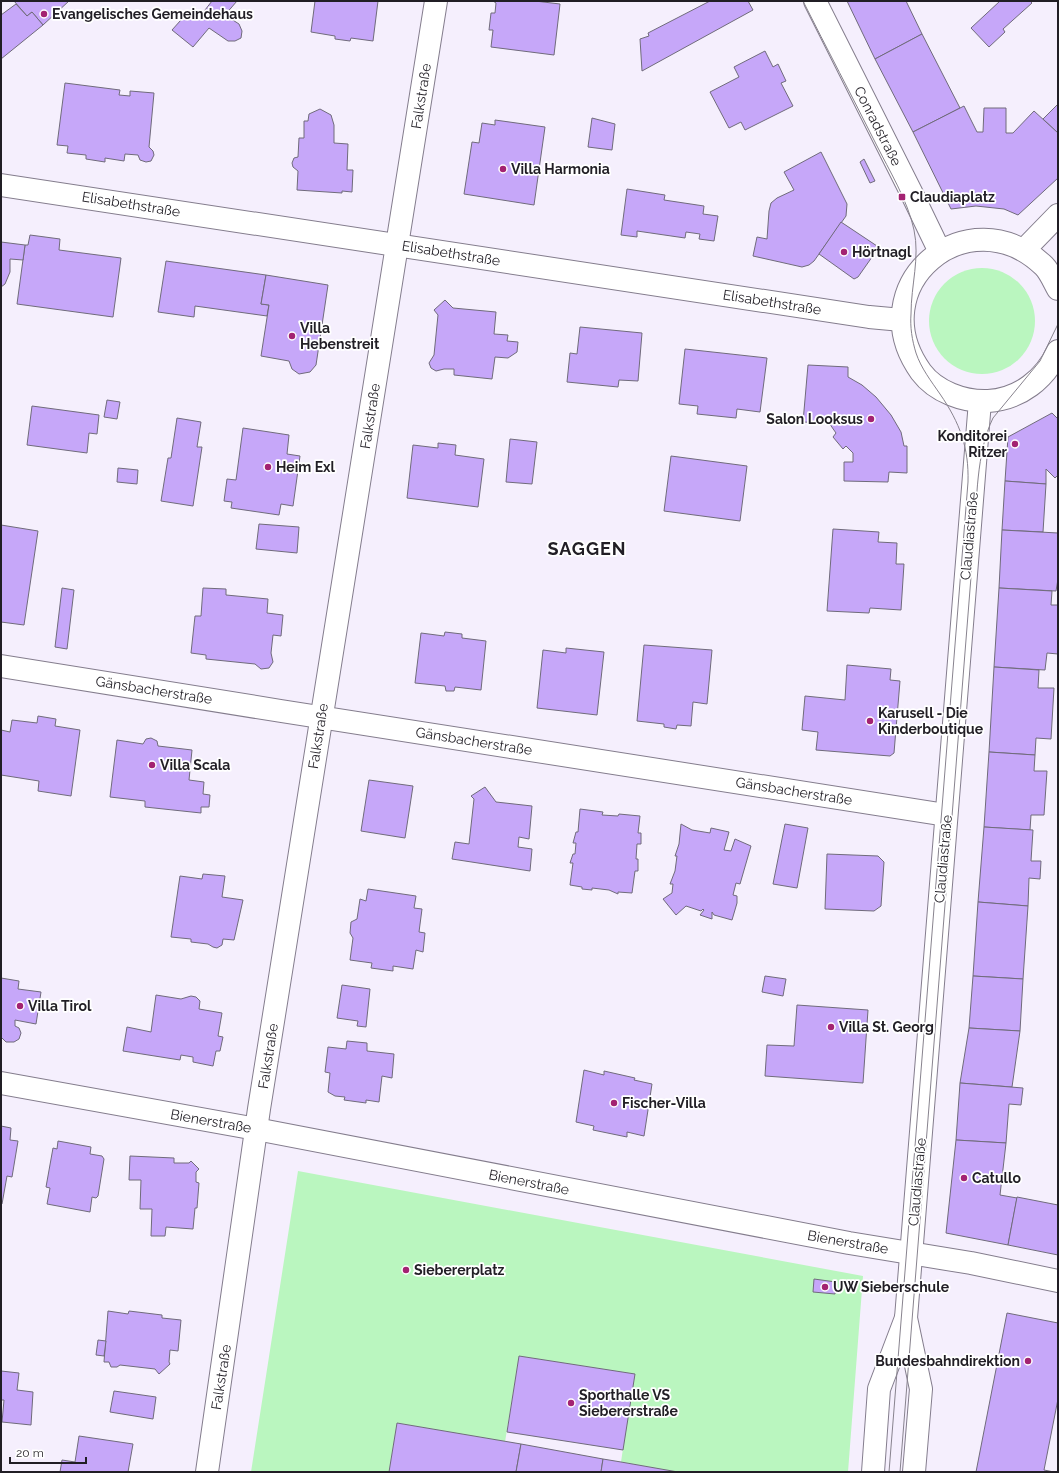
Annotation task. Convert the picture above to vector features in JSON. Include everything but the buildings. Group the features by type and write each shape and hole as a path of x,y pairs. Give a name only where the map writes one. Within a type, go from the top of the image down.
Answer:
{"street":[{"name":"Falkstraße","path":"207,1472 256,1129 436,1"},
{"name":"Conradstraße","path":"815,1 940,252"},
{"name":"Elisabethstraße","path":"1,185 875,318 902,320"},
{"path":"1024,250 1058,215"},
{"path":"1056,361 1041,377 1027,388 1012,396 996,400 980,401 960,398 941,389 924,376 912,360 905,340 902,320 905,300 911,284 924,265 940,252 959,243 981,239 1003,242 1024,250 1045,267 1058,290"},
{"name":"Claudiastraße","path":"873,1472 879,1390 906,1318 980,401"},
{"name":"Gänsbacherstraße","path":"1,666 946,814"},
{"name":"Bienerstraße","path":"1,1082 256,1129 849,1243 912,1253 1058,1281"},
{"name":"Claudiastraße","path":"906,1318 922,1389 914,1472"}],"green space":[{"path":"982,268 1002,272 1019,284 1031,301 1035,321 1031,341 1019,358 1002,370 982,374 962,370 945,358 933,341 929,321 933,301 945,284 962,272"},
{"path":"298,1171 863,1276 848,1472 678,1472 621,1462 634,1374 519,1356 505,1442 397,1423 389,1472 251,1472"}],"tram line":[{"path":"803,1 903,197 911,219 916,240 916,261 911,303 911,329 913,343 923,369 947,405 958,426 965,447 968,470 889,1472"},
{"path":"900,1472 980,461 987,432 993,418 1040,361 1058,324"}],"place":[{"name":"Evangelisches Gemeindehaus","path":"44,14"},
{"name":"Villa Harmonia","path":"503,169"},
{"name":"Claudiaplatz","path":"902,197"},
{"name":"Hörtnagl","path":"844,252"},
{"name":"Villa Hebenstreit","path":"292,336"},
{"name":"Salon Looksus","path":"871,419"},
{"name":"Konditorei Ritzer","path":"1015,444"},
{"name":"Heim Exl","path":"268,467"},
{"name":"Karusell - Die Kinderboutique","path":"870,721"},
{"name":"Villa Scala","path":"152,765"},
{"name":"Villa Tirol","path":"20,1006"},
{"name":"Villa St. Georg","path":"831,1027"},
{"name":"Fischer-Villa","path":"614,1103"},
{"name":"Catullo","path":"964,1178"},
{"name":"Siebererplatz","path":"406,1270"},
{"name":"UW Sieberschule","path":"825,1287"},
{"name":"Bundesbahndirektion","path":"1028,1361"},
{"name":"Sporthalle VS Siebererstraße","path":"571,1403"}],"district":[{"name":"SAGGEN","path":"587,548"}]}
